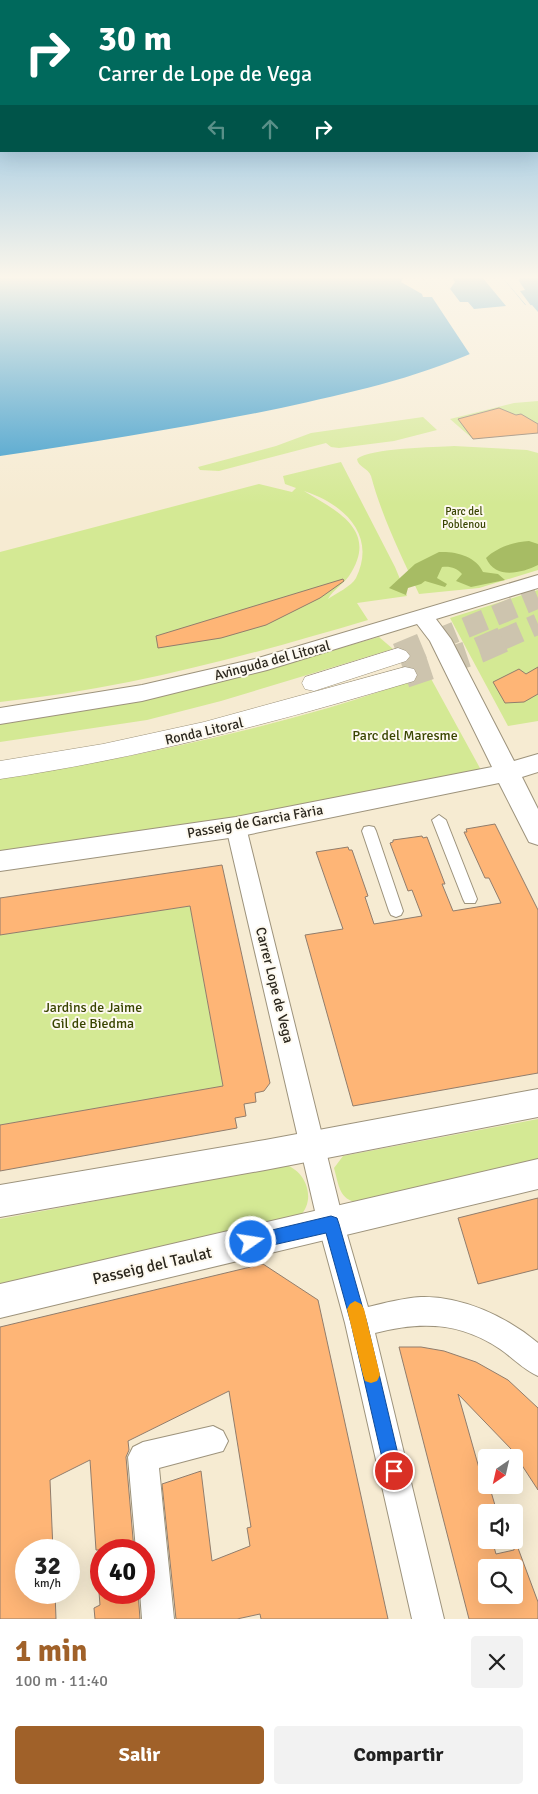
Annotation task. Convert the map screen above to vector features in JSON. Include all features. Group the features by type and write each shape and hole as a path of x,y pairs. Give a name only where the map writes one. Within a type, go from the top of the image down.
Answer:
{"highway":[{"name":"Ronda Litoral","path":"0,752 143,728 401,665 246,721 129,748 0,770"}],"main road":[{"name":"Avinguda del Litoral","path":"0,716 79,704 190,682 268,663 538,581"},
{"path":"423,617 440,638 538,835"},
{"path":"465,782 486,764 491,741"},
{"name":"Passeig de Garcia Fària","path":"0,861 236,827 508,773 538,763"}],"street":[{"path":"439,820 470,899"},
{"name":"Carrer Lope de Vega","path":"236,827 314,1144"},
{"path":"369,831 396,911"},
{"path":"0,1201 538,1103"},
{"path":"314,1144 331,1224 359,1323 428,1619"},
{"name":"Passeig del Taulat","path":"0,1301 538,1174"},
{"path":"359,1323 413,1312 431,1311 452,1314 474,1320 495,1330 538,1362"},
{"path":"158,1619 144,1457 214,1442"}],"green space":[{"path":"538,401 538,433 473,439 450,419 514,403"},
{"path":"423,417 437,430 394,441 339,448 331,447 326,443 219,471 200,470 198,467 276,446 311,433"},
{"name":"Parc del Poblenou","path":"454,446 527,450 538,453 538,570 479,588 419,594 386,521 371,476 359,464 357,459 364,455 389,450"},
{"path":"341,462 395,567 407,596 357,603 368,620 185,670 93,689 0,702 0,552 259,484 292,492 296,488 285,484 283,476","holes":["304,491 319,497 344,513 353,523 359,535 362,548 361,562 356,578 347,587 328,599 349,576 357,560 359,546 357,534 350,523 340,514"]},
{"path":"529,541 538,544 538,565 531,568 517,572 502,572 490,565 486,558 506,546"},
{"path":"439,552 452,552 470,558 483,572 498,574 505,580 471,587 456,581 462,574 458,570 442,567 437,578 447,584 445,587 425,581 408,588 406,595 389,588 415,564"},
{"path":"538,590 538,721 508,726 450,618"},
{"path":"379,637 393,649 221,701 147,720 0,742 0,723 64,714 216,683"},
{"name":"Parc del Maresme","path":"429,675 481,770 265,813 0,853 0,778 82,765 206,740 328,708"},
{"name":"Jardins de Jaime Gil de Biedma","path":"190,906 223,1086 0,1125 0,935"},
{"path":"538,1119 538,1160 358,1203 343,1195 339,1186 334,1168 343,1156"},
{"path":"286,1165 299,1174 307,1187 308,1202 300,1216 0,1286 0,1219"}],"water":[{"path":"0,353 473,353 429,370 405,377 356,391 281,408 141,434 0,456"}],"pier":[{"path":"469,353 479,353 479,353 471,356"}],"building":[{"path":"499,408 516,415 521,414 538,424 538,433 473,439 458,419"},
{"path":"343,579 344,581 320,598 266,625 221,638 158,648 156,636"},
{"path":"538,667 538,694 524,702 505,703 493,682 519,669 526,674"},
{"path":"495,824 538,910 538,1073 353,1106 305,935 343,929 316,852 348,847 349,850 352,850 368,896 365,897 374,924 422,916 412,890 408,891 390,843 393,840 427,837 453,911 501,903 489,878 485,878 464,832 467,832 466,829"},
{"path":"222,865 270,1083 264,1091 255,1093 256,1102 244,1104 246,1116 235,1118 237,1128 0,1171 0,1125 223,1086 190,906 0,935 0,898"},
{"path":"538,1198 538,1269 478,1284 458,1218"},
{"path":"263,1264 318,1300 388,1619 261,1619 260,1614 237,1619 176,1619 162,1484 201,1471 212,1561 250,1546 247,1528 251,1527 229,1391 128,1441 129,1450 126,1457 133,1539 95,1539 90,1460 50,1480 53,1539 15,1539 15,1604 55,1604 56,1619 0,1619 0,1327"},
{"path":"399,1347 421,1347 444,1351 476,1362 508,1380 538,1408 538,1490 523,1467 523,1449 511,1449 458,1394 478,1464 478,1494 492,1494 495,1504 478,1504 478,1549 495,1549 496,1554 518,1549 522,1559 478,1559 478,1604 523,1604 523,1562 538,1602 538,1619 469,1619"},
{"path":"139,1604 140,1619 95,1619 94,1608 100,1605"}],"tunnel":[{"path":"436,640 538,598"},
{"path":"501,640 538,624"},
{"path":"398,656 439,639"},
{"path":"405,675 479,650 504,639"}],"slow traffic":[{"path":"355,1309 371,1375"}],"route":[{"path":"251,1242 331,1224 359,1323 394,1471"}]}
